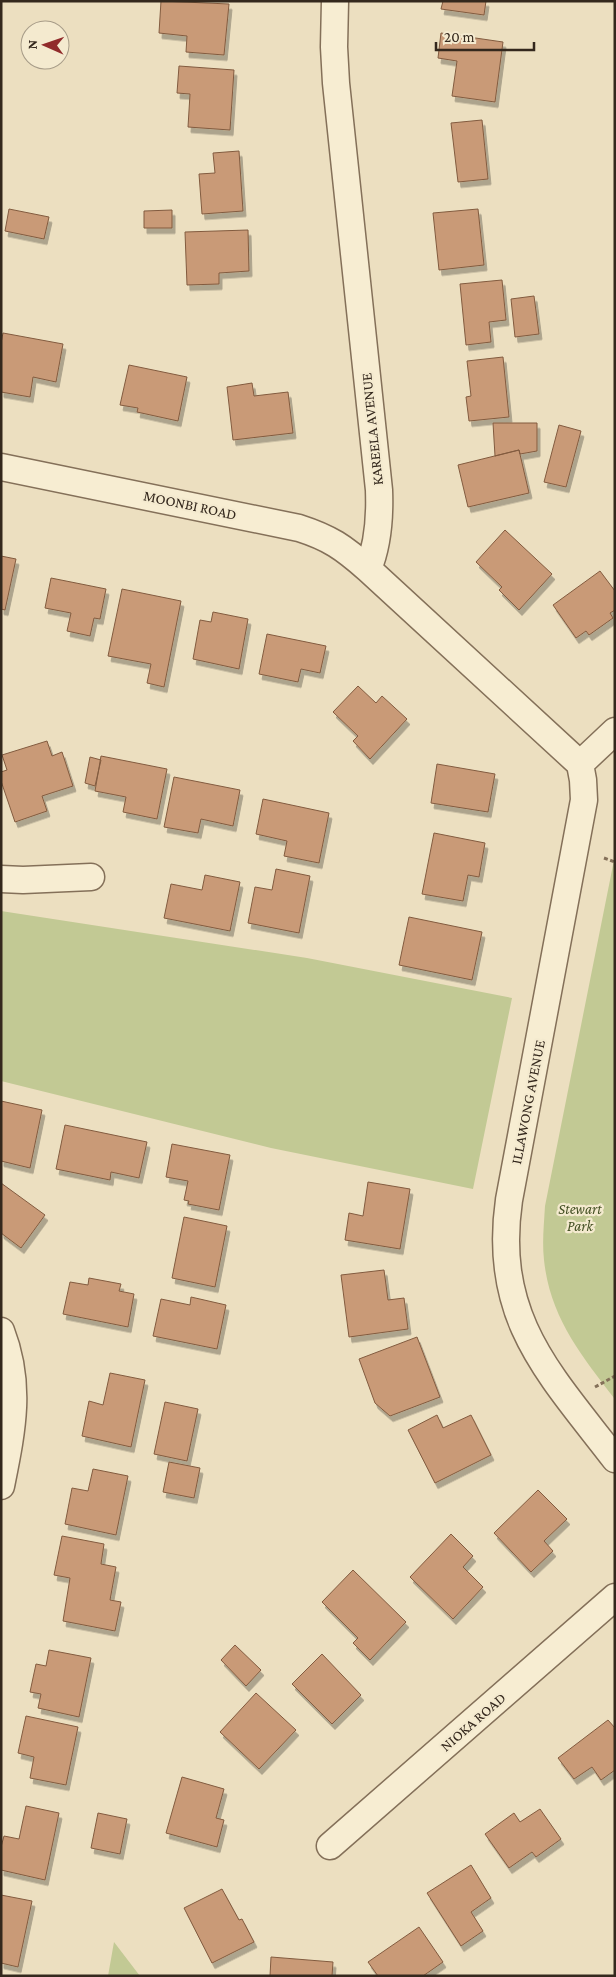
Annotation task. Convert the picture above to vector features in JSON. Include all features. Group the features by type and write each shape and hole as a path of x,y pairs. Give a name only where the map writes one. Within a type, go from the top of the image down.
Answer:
{"street":[{"name":"KAREELA AVENUE","path":"335,1 334,47 336,83 379,496 374,553 368,569"},
{"name":"MOONBI ROAD","path":"1,467 299,528 331,540 344,548 368,569"},
{"path":"368,569 580,764 615,731"},
{"name":"ILLAWONG AVENUE","path":"580,764 584,780 584,800 509,1200 506,1224 506,1249 509,1283 527,1336 543,1364 615,1459"},
{"path":"1,879 23,880 90,876"},
{"path":"1,1331 8,1349 13,1374 14,1400 12,1432 1,1486"},
{"name":"NIOKA ROAD","path":"330,1846 615,1597"}],"green space":[{"name":"Stewart Park","path":"615,855 614,1398 579,1350 560,1317 547,1281 543,1240 545,1206"},
{"path":"1,911 307,958 512,998 473,1189 271,1148 1,1081"},
{"path":"114,1942 140,1976 108,1976"}],"building":[{"path":"161,1 229,4 224,55 186,52 187,36 159,33"},
{"path":"443,1 486,1 484,15 441,9"},
{"path":"441,33 503,42 495,102 452,96 457,61 438,58"},
{"path":"179,66 234,70 230,130 188,127 190,94 177,93"},
{"path":"482,120 488,179 458,182 451,123"},
{"path":"239,151 243,211 202,214 199,174 215,173 213,153"},
{"path":"9,209 49,217 44,239 5,231"},
{"path":"478,209 484,265 439,270 433,213"},
{"path":"172,210 172,228 144,228 144,211"},
{"path":"248,230 249,271 219,273 219,284 187,285 185,232"},
{"path":"502,280 506,320 489,322 491,342 466,345 460,284"},
{"path":"534,296 539,334 515,337 511,299"},
{"path":"3,333 63,344 56,382 33,377 30,397 1,392 1,343"},
{"path":"503,357 509,417 469,421 466,397 471,396 467,361"},
{"path":"129,365 187,377 178,421 137,412 138,408 120,405"},
{"path":"252,383 254,396 288,392 293,433 233,440 227,387"},
{"path":"493,423 537,423 537,451 520,454 519,450 495,456"},
{"path":"559,425 581,431 566,487 544,482"},
{"path":"519,450 529,493 468,507 458,465"},
{"path":"505,530 552,574 519,610 499,590 502,587 476,562"},
{"path":"1,556 16,559 5,610 1,609"},
{"path":"600,571 615,591 615,610 610,613 613,618 589,635 586,631 576,638 553,605"},
{"path":"51,578 106,589 100,619 94,618 90,636 67,631 71,613 45,608"},
{"path":"122,589 181,601 164,687 147,683 151,664 108,656"},
{"path":"213,612 248,619 239,669 193,659 200,620 211,622"},
{"path":"267,634 326,646 320,673 301,669 298,682 259,674"},
{"path":"358,686 376,703 382,696 407,719 370,759 353,741 358,736 333,712"},
{"path":"47,741 52,756 62,752 73,786 42,796 47,811 15,822 1,781 1,772 7,770 2,755"},
{"path":"101,756 167,769 157,819 123,812 126,797 95,791"},
{"path":"90,757 101,760 95,786 85,783"},
{"path":"437,764 495,774 488,812 431,803"},
{"path":"174,777 240,790 233,826 201,819 198,833 164,827"},
{"path":"263,799 329,813 319,863 284,856 287,841 256,834"},
{"path":"434,833 485,843 479,877 468,875 463,901 422,894"},
{"path":"276,869 310,876 299,933 248,923 255,887 272,890"},
{"path":"205,875 240,882 230,931 164,918 171,884 202,890"},
{"path":"409,917 482,932 472,980 399,965"},
{"path":"1,1101 42,1110 30,1168 1,1161"},
{"path":"65,1125 147,1142 139,1178 111,1172 110,1180 56,1169"},
{"path":"172,1144 230,1155 219,1210 188,1204 189,1201 184,1200 188,1181 166,1177"},
{"path":"368,1182 410,1189 400,1249 345,1240 349,1213 363,1216"},
{"path":"1,1183 45,1215 21,1248 1,1233"},
{"path":"184,1217 227,1226 215,1287 172,1278"},
{"path":"384,1270 388,1300 404,1298 408,1329 349,1337 341,1275"},
{"path":"89,1278 121,1284 119,1291 134,1294 128,1327 63,1314 70,1282 88,1285"},
{"path":"191,1297 226,1305 217,1349 153,1336 161,1299 190,1305"},
{"path":"417,1337 440,1397 390,1416 375,1403 359,1359"},
{"path":"110,1373 145,1380 131,1447 82,1436 89,1401 103,1405"},
{"path":"165,1402 198,1409 187,1461 154,1454"},
{"path":"437,1415 443,1428 471,1415 491,1455 435,1483 408,1430"},
{"path":"169,1462 200,1468 194,1498 163,1492"},
{"path":"93,1469 128,1476 116,1535 65,1524 72,1488 88,1491"},
{"path":"538,1490 567,1519 544,1541 553,1551 531,1572 494,1533"},
{"path":"451,1534 473,1556 463,1567 483,1587 453,1619 410,1577"},
{"path":"62,1536 104,1544 101,1564 116,1567 110,1600 121,1602 115,1631 63,1621 70,1578 54,1575"},
{"path":"353,1570 406,1622 370,1660 353,1643 358,1638 322,1602"},
{"path":"235,1645 261,1670 246,1686 221,1660"},
{"path":"49,1650 91,1658 79,1717 38,1708 41,1694 30,1692 36,1664 46,1666"},
{"path":"322,1654 361,1695 332,1724 292,1684"},
{"path":"256,1693 296,1730 259,1769 220,1732"},
{"path":"26,1716 78,1727 66,1785 30,1778 34,1757 18,1753"},
{"path":"608,1720 615,1728 615,1770 601,1780 592,1767 574,1779 558,1758"},
{"path":"182,1777 224,1789 216,1818 224,1820 217,1847 166,1833"},
{"path":"26,1806 59,1813 45,1880 1,1870 1,1847 4,1836 19,1839"},
{"path":"540,1809 561,1839 536,1857 532,1852 509,1868 485,1834 514,1813 520,1822"},
{"path":"98,1813 127,1819 120,1854 91,1848"},
{"path":"471,1865 491,1898 471,1912 483,1931 461,1946 427,1893"},
{"path":"222,1889 239,1920 242,1919 254,1942 212,1963 184,1908"},
{"path":"1,1895 32,1901 18,1967 1,1963"},
{"path":"419,1927 443,1962 423,1976 378,1976 368,1962"},
{"path":"271,1957 333,1962 332,1976 270,1976"}]}
